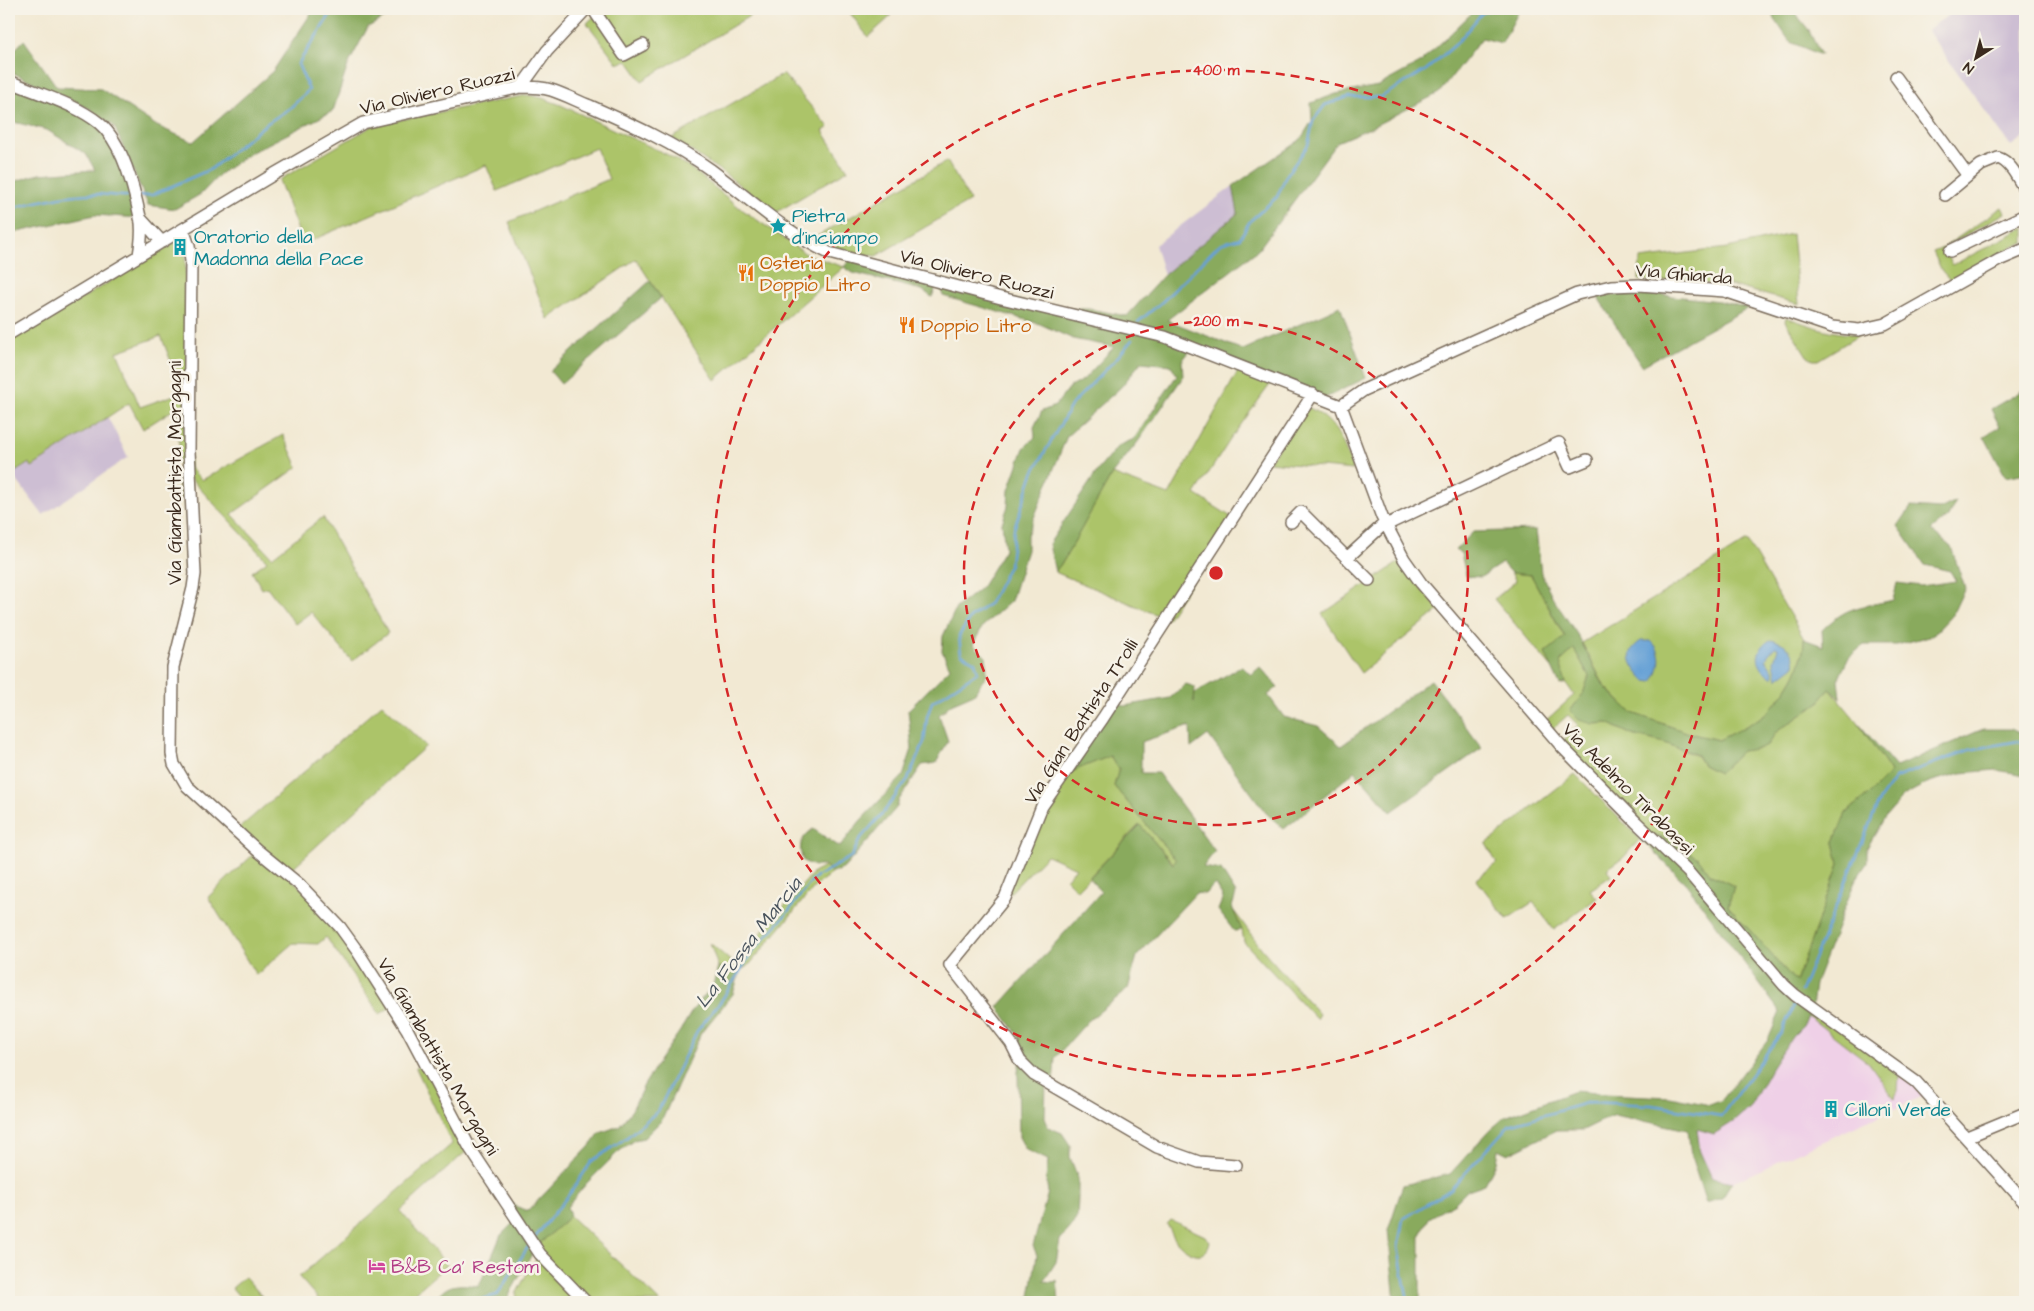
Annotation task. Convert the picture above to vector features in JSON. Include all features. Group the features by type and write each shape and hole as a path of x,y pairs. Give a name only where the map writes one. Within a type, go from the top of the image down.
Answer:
{"street":[{"path":"520,87 547,51 586,9"},
{"path":"592,9 624,55 643,45"},
{"path":"1896,77 1968,176"},
{"path":"9,81 74,108 100,124 114,141 127,168 140,218 139,255"},
{"name":"Via Oliviero Ruozzi","path":"9,334 347,131 364,123 520,87 551,90 622,120 659,139 710,170 787,230 807,243 830,253 1001,298 1165,337 1341,406"},
{"path":"1945,195 1987,161 1998,158 2004,160 2009,165 2025,190"},
{"path":"1950,251 2025,215"},
{"path":"140,218 162,242"},
{"name":"Via Giambattista Morgagni","path":"183,228 192,261 189,451 195,557 193,588 173,668 172,754 174,764 187,786 257,850 300,885 340,927 407,1029 466,1141 540,1254 586,1302"},
{"name":"Via Ghiarda","path":"1341,406 1364,390 1570,298 1602,287 1639,285 1725,291 1832,327 1859,330 1885,324 1999,260 2024,253"},
{"name":"Via Gian Battista Trolli","path":"1236,1165 1199,1162 1157,1147 1034,1075 1020,1061 1011,1043 950,965 1005,898 1042,806 1103,718 1313,394"},
{"name":"Via Adelmo Tirabassi","path":"1341,406 1385,524 1404,559 1416,577 1475,648 1590,777 1688,872 1784,984 1795,995 1905,1073 1967,1137 2025,1203"},
{"path":"1347,558 1385,524 1559,443 1570,467 1587,460"},
{"path":"1291,522 1302,512 1369,580"},
{"path":"1967,1137 2025,1113"}],"shaded area":[{"path":"1957,9 2025,9 2025,137 2011,147 1927,30"},
{"path":"1233,186 1238,213 1164,275 1155,245"},
{"path":"107,416 128,457 43,515 12,474 29,463 32,467"},
{"path":"1808,1016 1869,1063 1893,1097 1898,1090 1899,1075 1927,1094 1707,1194 1692,1126 1749,1108 1772,1067 1792,1037 1804,1025"}],"green space":[{"path":"314,9 393,9 388,16 368,27 348,65 333,111 250,153 220,174 201,194 175,209 148,205 114,126 90,109 9,71 9,56 24,40 57,87 101,89 157,126 193,142 273,71"},
{"path":"602,9 761,9 642,81 627,60 618,64 587,23"},
{"path":"847,9 885,9 891,16 868,37"},
{"path":"1476,9 1520,9 1502,43 1482,38 1439,93 1370,128 1337,142 1258,250 1167,320 1243,350 1340,306 1366,378 1325,398 1192,348 1182,361 1183,377 1137,443 1112,474 1064,560 1055,572 1049,544 1098,470 1118,446 1134,439 1177,375 1171,365 1141,362 1121,387 1067,436 1027,535 1027,550 1011,601 983,626 973,644 986,657 987,674 974,694 951,704 939,715 948,741 936,763 922,765 899,800 897,807 844,868 832,873 826,866 814,866 803,861 801,843 813,829 840,847 860,821 903,776 912,749 908,710 950,668 942,651 943,636 956,608 981,588 1005,549 1002,523 1008,506 1009,490 1024,448 1035,437 1034,427 1042,411 1055,406 1070,387 1083,380 1114,347 1073,339 1040,324 943,296 938,282 932,297 922,290 853,273 844,267 851,258 1048,308 1089,309 1127,316 1164,275 1238,213 1233,186 1300,140 1312,121 1311,103 1336,94 1378,86 1420,63"},
{"path":"1768,9 1792,9 1808,29 1821,55 1790,42"},
{"path":"783,74 829,127 823,131 848,170 775,213 728,176 672,138"},
{"path":"9,81 74,108 110,135 140,218 95,215 9,234 9,183 39,174 95,170 86,154 47,130 9,121"},
{"path":"528,95 561,105 668,155 693,170 740,208 806,254 844,267 715,380 636,259 548,319 509,222 609,179 596,148 497,191 486,165 303,244 279,180 374,125"},
{"path":"947,161 970,201 876,256 844,251 814,238"},
{"path":"2002,207 2005,213 1943,248"},
{"path":"2025,227 2025,242 2004,251 1952,282 1942,271 1933,252 1943,248 1953,265"},
{"path":"1792,234 1799,304 1730,285 1639,280 1640,259 1727,248"},
{"path":"182,238 185,242 190,468 202,480 283,435 298,467 232,514 272,557 323,517 388,633 352,661 311,612 295,624 267,587 262,589 252,572 267,561 190,478 190,495 179,499 179,406 143,429 129,403 32,467 29,463 12,474 9,470 9,334 27,323 31,329","holes":["161,336 183,392 140,407 117,352"]},
{"path":"650,281 661,298 561,384 550,371"},
{"path":"1645,293 1719,301 1748,308 1642,366 1597,296"},
{"path":"1786,317 1814,327 1861,334 1818,360 1813,360 1807,356 1785,321"},
{"path":"1241,366 1274,379 1232,437 1195,494 1233,518 1167,619 1055,572 1064,560 1112,474 1169,495"},
{"path":"2025,389 2025,473 2006,477 1984,436 2000,427 1991,409"},
{"path":"1305,406 1324,418 1337,432 1353,470 1269,462"},
{"path":"1956,501 1948,517 1931,530 1951,547 1965,588 1952,615 1933,635 1897,645 1864,645 1849,657 1838,680 1840,698 1830,689 1816,705 1776,732 1766,747 1742,751 1719,773 1703,765 1697,755 1665,743 1632,735 1608,723 1593,724 1579,720 1570,711 1583,694 1589,676 1574,649 1560,662 1566,683 1560,685 1545,653 1565,637 1531,575 1511,573 1502,563 1481,577 1466,576 1461,553 1455,550 1473,532 1536,530 1541,573 1554,600 1577,634 1604,686 1632,713 1692,734 1719,740 1750,724 1773,706 1787,689 1797,670 1801,660 1804,639 1823,646 1822,630 1831,622 1840,615 1855,608 1893,600 1897,583 1921,586 1956,581 1950,571 1925,565 1898,526 1911,507 1940,509"},
{"path":"1747,541 1804,639 1801,660 1787,689 1761,717 1719,740 1692,734 1632,713 1604,685 1582,643"},
{"path":"1404,559 1442,608 1361,673 1322,614"},
{"path":"1511,573 1531,575 1565,638 1545,653 1552,668 1494,599 1516,581"},
{"path":"1574,649 1589,676 1583,694 1570,711 1593,724 1608,723 1632,735 1665,743 1697,756 1703,765 1719,773 1742,751 1766,746 1776,732 1816,705 1830,689 1859,724 1891,772 1867,796 1846,813 1834,842 1839,864 1796,982 1728,906 1734,886 1711,875 1698,858 1650,836 1560,744 1578,725 1568,715 1549,732 1542,724 1574,695 1566,683 1559,662"},
{"path":"1242,666 1251,675 1260,667 1278,687 1268,695 1284,717 1318,726 1341,746 1431,680 1482,748 1391,812 1355,771 1284,829 1266,813 1208,735 1191,748 1190,726 1141,742 1141,773 1158,773 1215,851 1203,867 1221,870 1236,894 1232,907 1242,930 1234,931 1218,910 1223,898 1215,884 1205,894 1196,893 1137,956 1128,989 1088,1021 1055,1058 1053,1086 1046,1083 1045,1117 1048,1127 1062,1133 1070,1145 1070,1157 1078,1178 1077,1217 1060,1240 1056,1262 1044,1281 1054,1282 1057,1280 1059,1302 1029,1302 1037,1255 1033,1246 1048,1192 1046,1179 1048,1160 1026,1150 1019,1137 1018,1072 1020,1061 1013,1046 1021,1039 998,1007 1101,892 1089,878 1140,825 1173,864 1176,860 1114,786 1119,769 1110,756 1063,775 1115,700 1124,706 1170,698 1186,684 1195,687 1194,702 1195,693"},
{"path":"382,704 426,746 286,874 323,908 392,1006 380,1014 326,937 318,944 293,943 256,975 208,897 257,851 236,831"},
{"path":"1859,724 1896,767 1983,729 2011,729 2025,736 2025,775 1996,770 1961,773 1929,782 1903,796 1885,817 1867,848 1867,863 1855,881 1815,984 1812,1007 1804,1025 1792,1037 1772,1067 1749,1108 1733,1122 1714,1134 1697,1129 1700,1152 1712,1178 1733,1182 1722,1198 1706,1203 1691,1156 1688,1130 1614,1115 1583,1130 1557,1130 1508,1154 1498,1149 1496,1163 1485,1184 1468,1190 1455,1203 1429,1218 1420,1236 1420,1302 1395,1302 1388,1230 1403,1185 1450,1174 1490,1130 1505,1117 1575,1091 1670,1097 1710,1105 1722,1100 1768,1040 1780,1012 1687,885 1644,842 1650,836 1659,835 1698,858 1711,875 1734,886 1728,906 1796,982 1839,864 1834,842 1846,813 1867,796 1891,772"},
{"path":"1110,756 1119,769 1114,786 1176,860 1174,864 1139,825 1077,890 1066,879 1076,868 1047,855 1005,898 1042,806 1063,775"},
{"path":"1575,774 1640,839 1623,858 1607,869 1611,876 1590,890 1597,898 1554,930 1533,902 1507,919 1476,879 1497,863 1486,844"},
{"path":"826,866 832,873 816,885 750,964 740,971 718,967 710,943 734,964 813,873"},
{"path":"1231,907 1262,949 1319,1014 1316,1019 1244,942 1242,930"},
{"path":"718,967 740,971 733,994 701,1033 662,1120 644,1138 634,1140 617,1153 586,1184 567,1207 570,1216 536,1247 505,1302 434,1302 443,1291 453,1286 479,1286 501,1235 517,1219 507,1203 528,1211 600,1133 619,1126 632,1110 644,1085 692,1011 713,985"},
{"path":"1812,1007 1899,1075 1898,1090 1894,1098 1869,1063 1808,1016"},
{"path":"424,1062 470,1148 400,1211 447,1265 404,1302 321,1302 299,1277 452,1144 416,1068"},
{"path":"570,1216 660,1302 518,1302 516,1294 540,1254 536,1247"},
{"path":"1171,1220 1205,1236 1210,1242 1205,1252 1196,1254 1181,1246 1174,1238 1167,1224"},
{"path":"245,1277 267,1302 244,1302 232,1288"}],"water":[{"path":"1770,640 1785,645 1791,651 1794,661 1794,666 1777,679 1774,661 1778,648 1775,647 1766,660 1773,670 1773,678 1763,670 1758,660 1760,650"},
{"path":"1641,641 1651,641 1658,650 1660,661 1652,682 1645,681 1636,671 1631,661 1631,651"}],"waterway":[{"path":"139,196 152,195 211,169 266,124 290,108 309,90 298,64 334,9"},
{"name":"La Fossa Marcia","path":"1138,322 1162,302 1220,244 1240,238 1250,221 1277,197 1286,176 1308,145 1313,121 1325,105 1348,97 1381,97 1426,70 1456,44 1482,13 1492,9"},
{"path":"9,209 72,195 131,196"},
{"name":"La Fossa Marcia","path":"533,1240 571,1192 592,1161 626,1138 658,1111 697,1031 721,1001 753,951 784,917 813,879 852,856 860,839 883,813 908,779 924,742 927,717 932,702 978,672 975,662 961,654 959,636 970,618 990,603 1010,564 1014,529 1033,473 1072,404 1132,340"},
{"path":"1801,991 1880,799 1895,778 1969,750 2018,741 2025,745"},
{"path":"1408,1302 1398,1247 1403,1219 1451,1189 1509,1125 1590,1102 1652,1105 1721,1116 1781,1033 1796,1001"},
{"name":"La Fossa Marcia","path":"472,1302 497,1295 530,1244"}],"place":[{"name":"Pietra d'inciampo","path":"778,226"},
{"name":"Oratorio della Madonna della Pace","path":"180,247"},
{"name":"Osteria Doppio Litro","path":"746,273"},
{"name":"Doppio Litro","path":"907,325"},
{"name":"Cilloni Verde","path":"1831,1109"},
{"name":"B&B Ca' Restom","path":"377,1266"}]}
